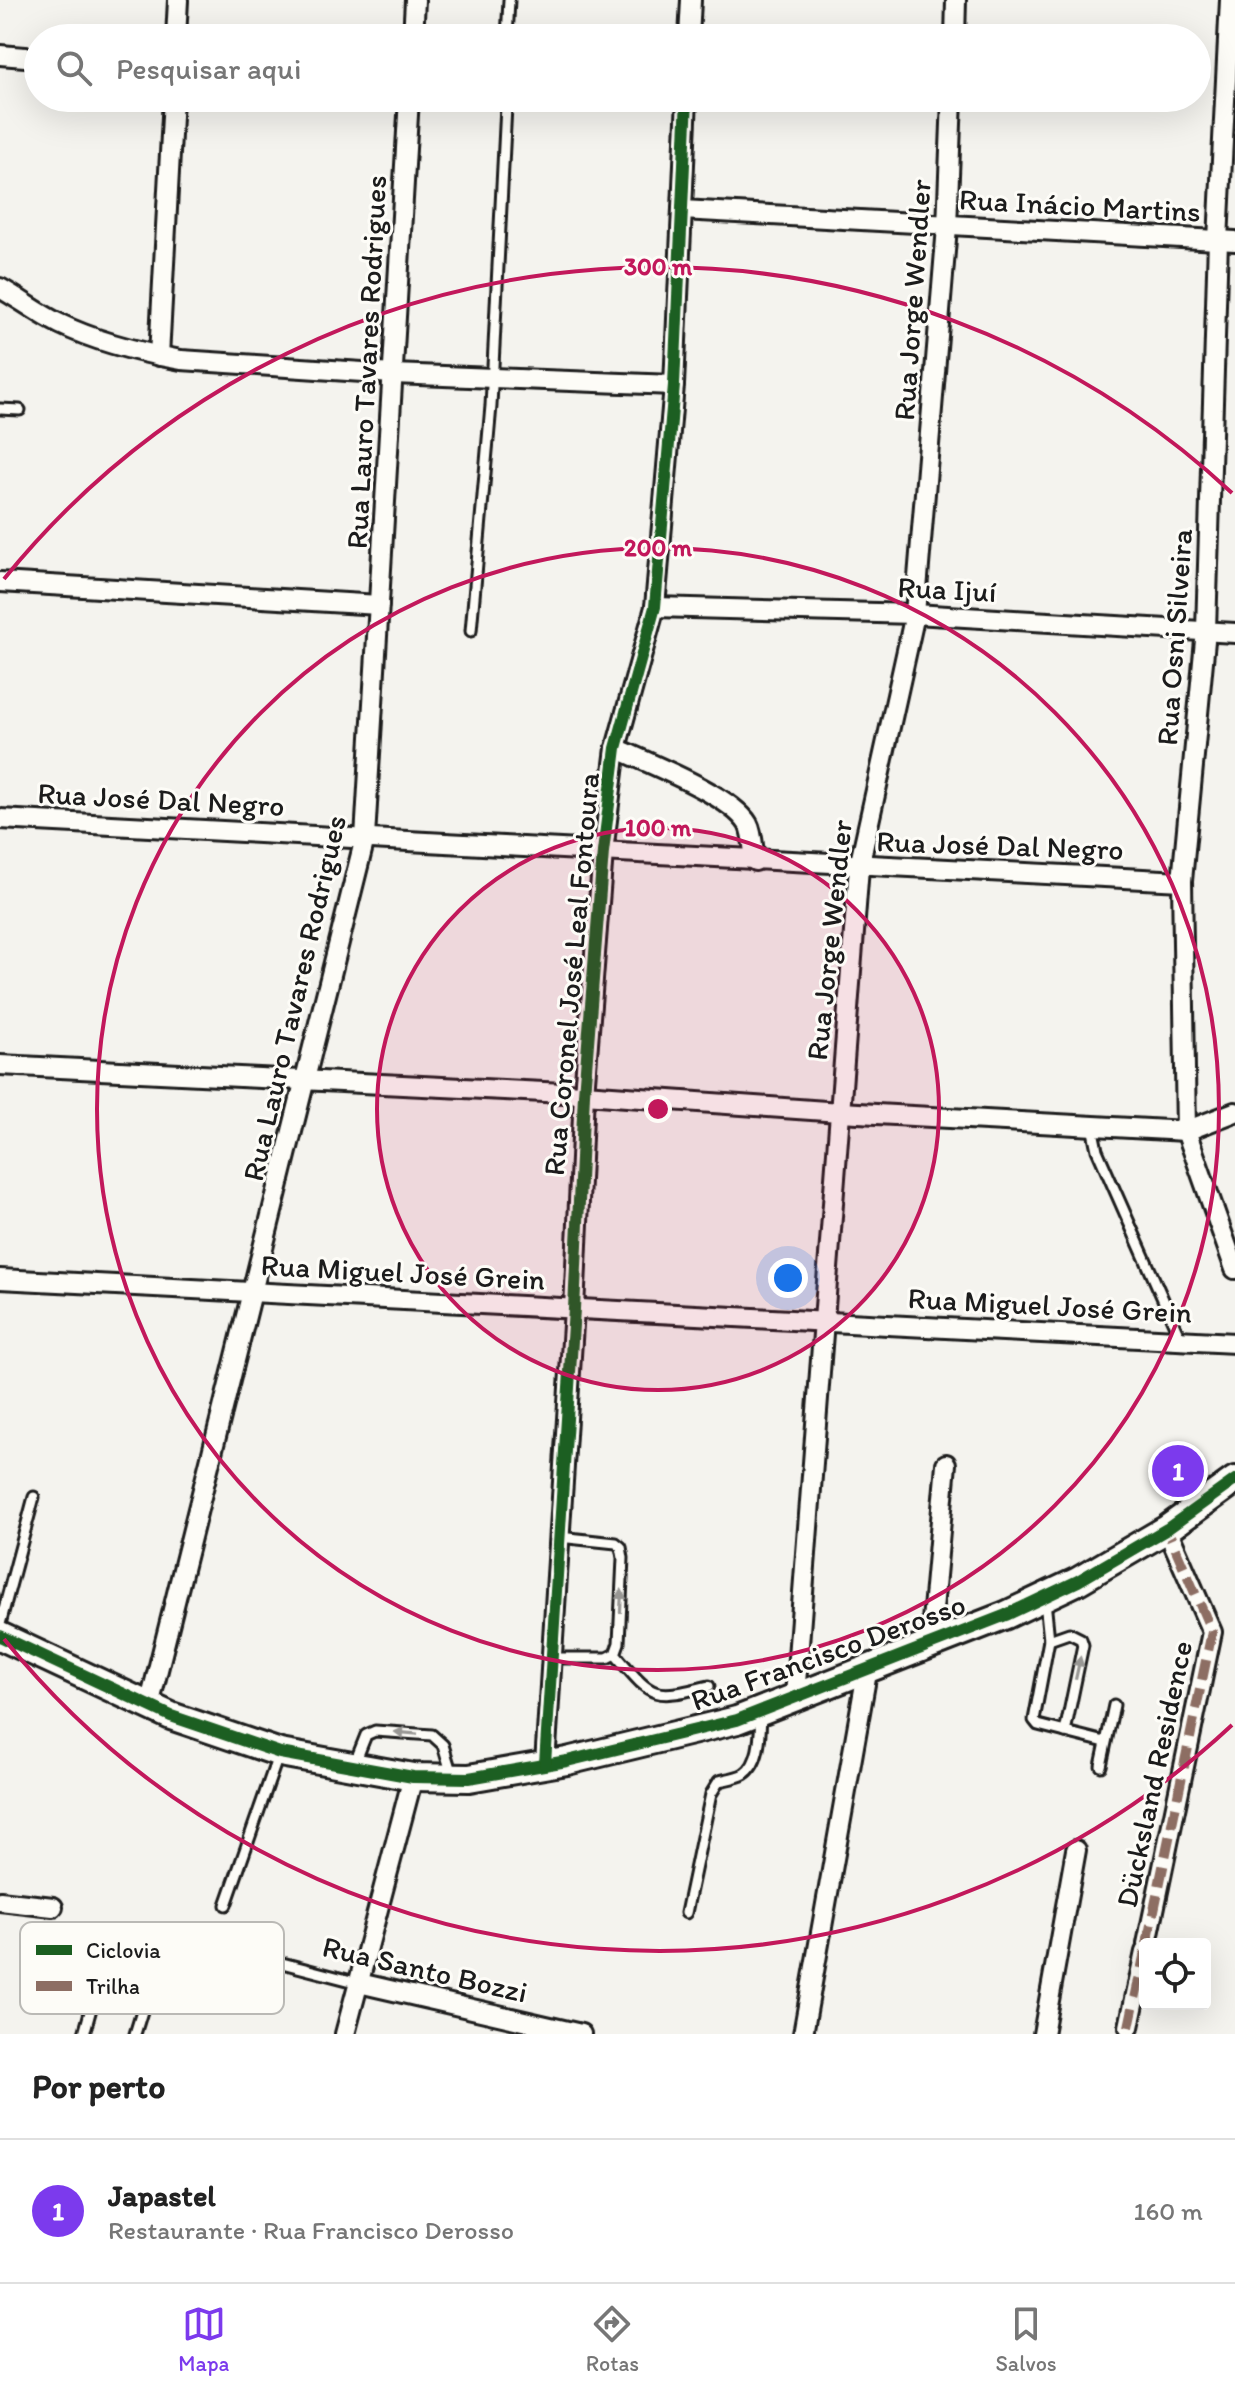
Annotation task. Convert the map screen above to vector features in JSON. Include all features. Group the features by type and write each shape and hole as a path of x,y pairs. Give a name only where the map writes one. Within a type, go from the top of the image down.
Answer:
{"main road":[{"name":"Rua Francisco Derosso","path":"0,1636 171,1716 280,1753 413,1777 469,1778 737,1720 1006,1615 1078,1581 1167,1529 1235,1480"}],"street":[{"path":"177,24 178,0"},
{"path":"414,24 415,0"},
{"path":"690,24 691,0"},
{"path":"955,24 956,0"},
{"name":"Rua Osni Silveira","path":"1230,0 1227,241 1206,630 1182,881 1186,1131 1235,1269"},
{"path":"0,55 24,57"},
{"path":"159,356 172,112"},
{"name":"Rua Lauro Tavares Rodrigues","path":"149,1706 365,838 408,112"},
{"name":"Rua Coronel José Leal Fontoura","path":"545,1764 574,1309 584,1094 603,852 616,748 655,607 674,385 686,112"},
{"name":"Rua Jorge Wendler","path":"795,1696 859,867 915,614 947,227 951,112"},
{"name":"Rua Inácio Martins","path":"682,210 1227,241"},
{"path":"0,288 59,323 159,356 181,360 393,374 674,385"},
{"path":"0,582 379,605"},
{"name":"Rua Ijuí","path":"655,607 915,614 1235,633"},
{"path":"616,748 712,795 738,812 750,826 755,861"},
{"name":"Rua José Dal Negro","path":"0,819 859,867 1182,881"},
{"path":"0,1065 584,1094 1186,1131 1235,1112"},
{"name":"Rua Miguel José Grein","path":"0,1279 1235,1343"},
{"path":"930,1643 946,1464"},
{"name":"Dücksland Residence","path":"1148,1938 1212,1632 1167,1529"},
{"path":"803,2034 868,1667"},
{"path":"345,2034 413,1777"},
{"path":"1043,2034 1076,1850"},
{"path":"0,1901 53,1907"},
{"name":"Dücksland Residence","path":"1129,2027 1139,1980"},
{"name":"Rua Santo Bozzi","path":"359,1983 520,2027 581,2034"}],"lane":[{"path":"508,24 509,0"},
{"path":"471,631 491,406 506,112"},
{"path":"0,409 20,410"},
{"path":"1092,1126 1097,1150 1182,1340"},
{"path":"0,1624 34,1497"},
{"path":"551,1658 607,1658 615,1654 619,1643 621,1547 616,1543 559,1537"},
{"path":"1044,1597 1049,1640 1034,1720 1038,1725 1105,1742"},
{"path":"1049,1640 1069,1633 1076,1635 1083,1645 1065,1732"},
{"path":"615,1654 638,1682 652,1692 673,1695 709,1686"},
{"path":"1101,1766 1114,1705"},
{"path":"686,1913 711,1794 719,1781 740,1776 753,1764 760,1737 761,1710"},
{"path":"353,1766 366,1735 375,1731 432,1735 443,1745 454,1778"},
{"path":"226,1905 280,1753"},
{"name":"Rua Santo Bozzi","path":"284,1964 359,1983"},
{"path":"84,2034 89,2014"},
{"path":"135,2034 141,2014"}],"marked path":[{"path":"1148,1938 1212,1632 1167,1529"},
{"path":"1129,2027 1139,1980"}],"cycle path":[{"path":"545,1764 574,1309 584,1094 603,852 616,748 655,607 674,385 686,112"},
{"path":"0,1636 171,1716 280,1753 413,1777 469,1778 567,1761 737,1720 1006,1615 1078,1581 1167,1529 1235,1480"}],"place":[{"name":"Japastel","path":"1178,1471"}]}
